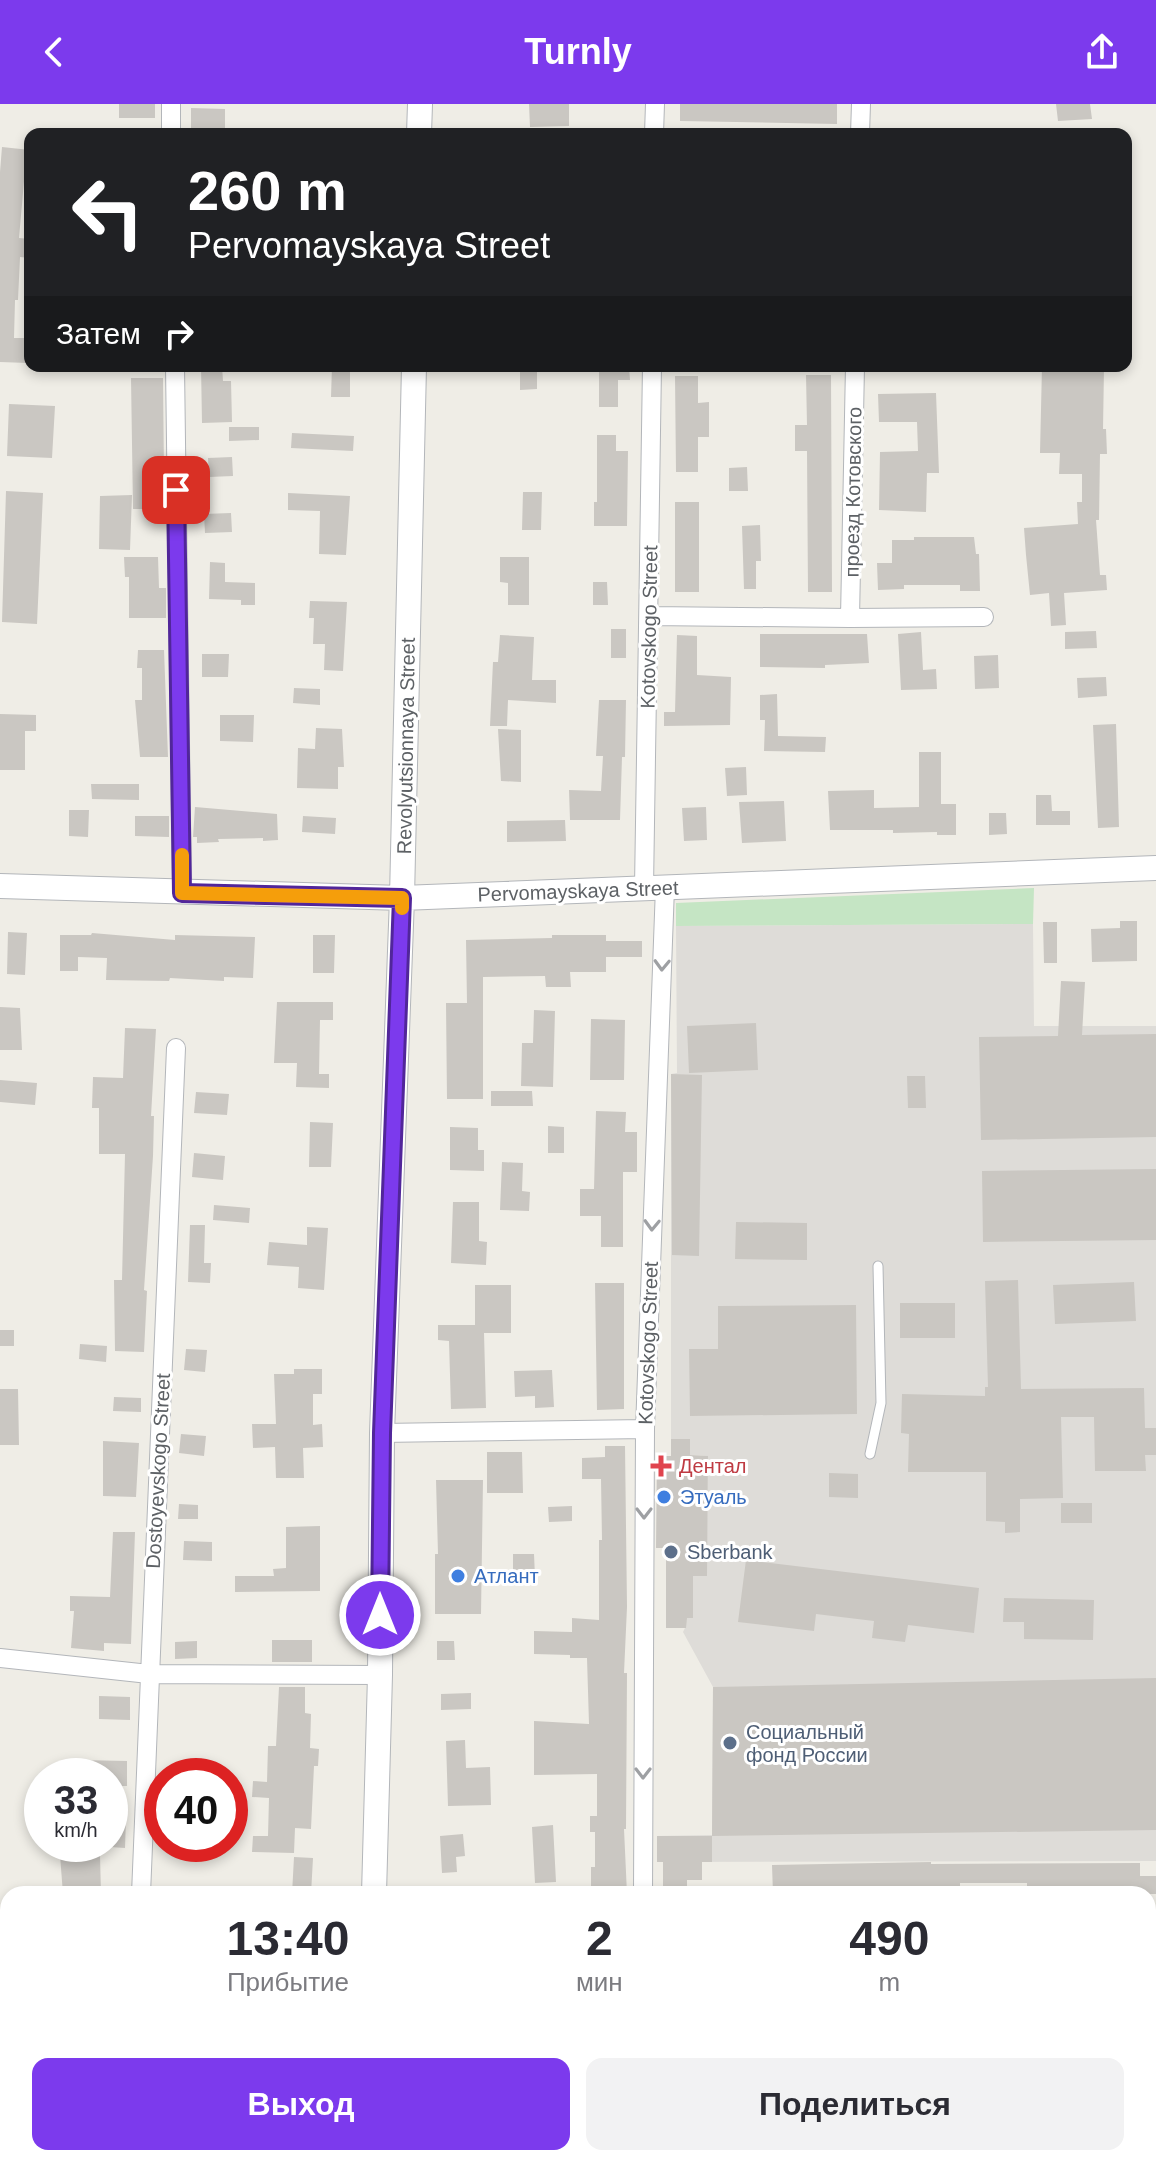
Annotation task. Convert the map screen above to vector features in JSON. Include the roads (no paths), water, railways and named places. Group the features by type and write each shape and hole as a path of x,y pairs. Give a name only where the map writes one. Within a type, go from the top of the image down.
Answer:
{"street":[{"path":"171,104 171,128"},
{"path":"419,128 420,104"},
{"path":"654,128 655,104"},
{"path":"860,128 861,104"},
{"path":"175,372 182,893"},
{"name":"Revolyutsionnaya Street","path":"374,1886 382,1433 402,898 414,372"},
{"name":"Kotovskogo Street","path":"643,1886 645,1429 654,888 649,616 652,372"},
{"name":"проезд Котовского","path":"850,618 855,372"},
{"path":"649,616 984,617"},
{"name":"Pervomayskaya Street","path":"0,886 402,898 1156,868"},
{"name":"Dostoyevskogo Street","path":"141,1886 176,1048"},
{"path":"382,1433 645,1429"},
{"path":"0,1658 149,1674 380,1675"}],"lane":[{"path":"870,1454 881,1403 878,1266"}],"place":[{"name":"Дентал","path":"661,1466"},
{"name":"Этуаль","path":"664,1497"},
{"name":"Sberbank","path":"671,1552"},
{"name":"Атлант","path":"458,1576"},
{"name":"Социальный фонд России","path":"730,1743"}]}
